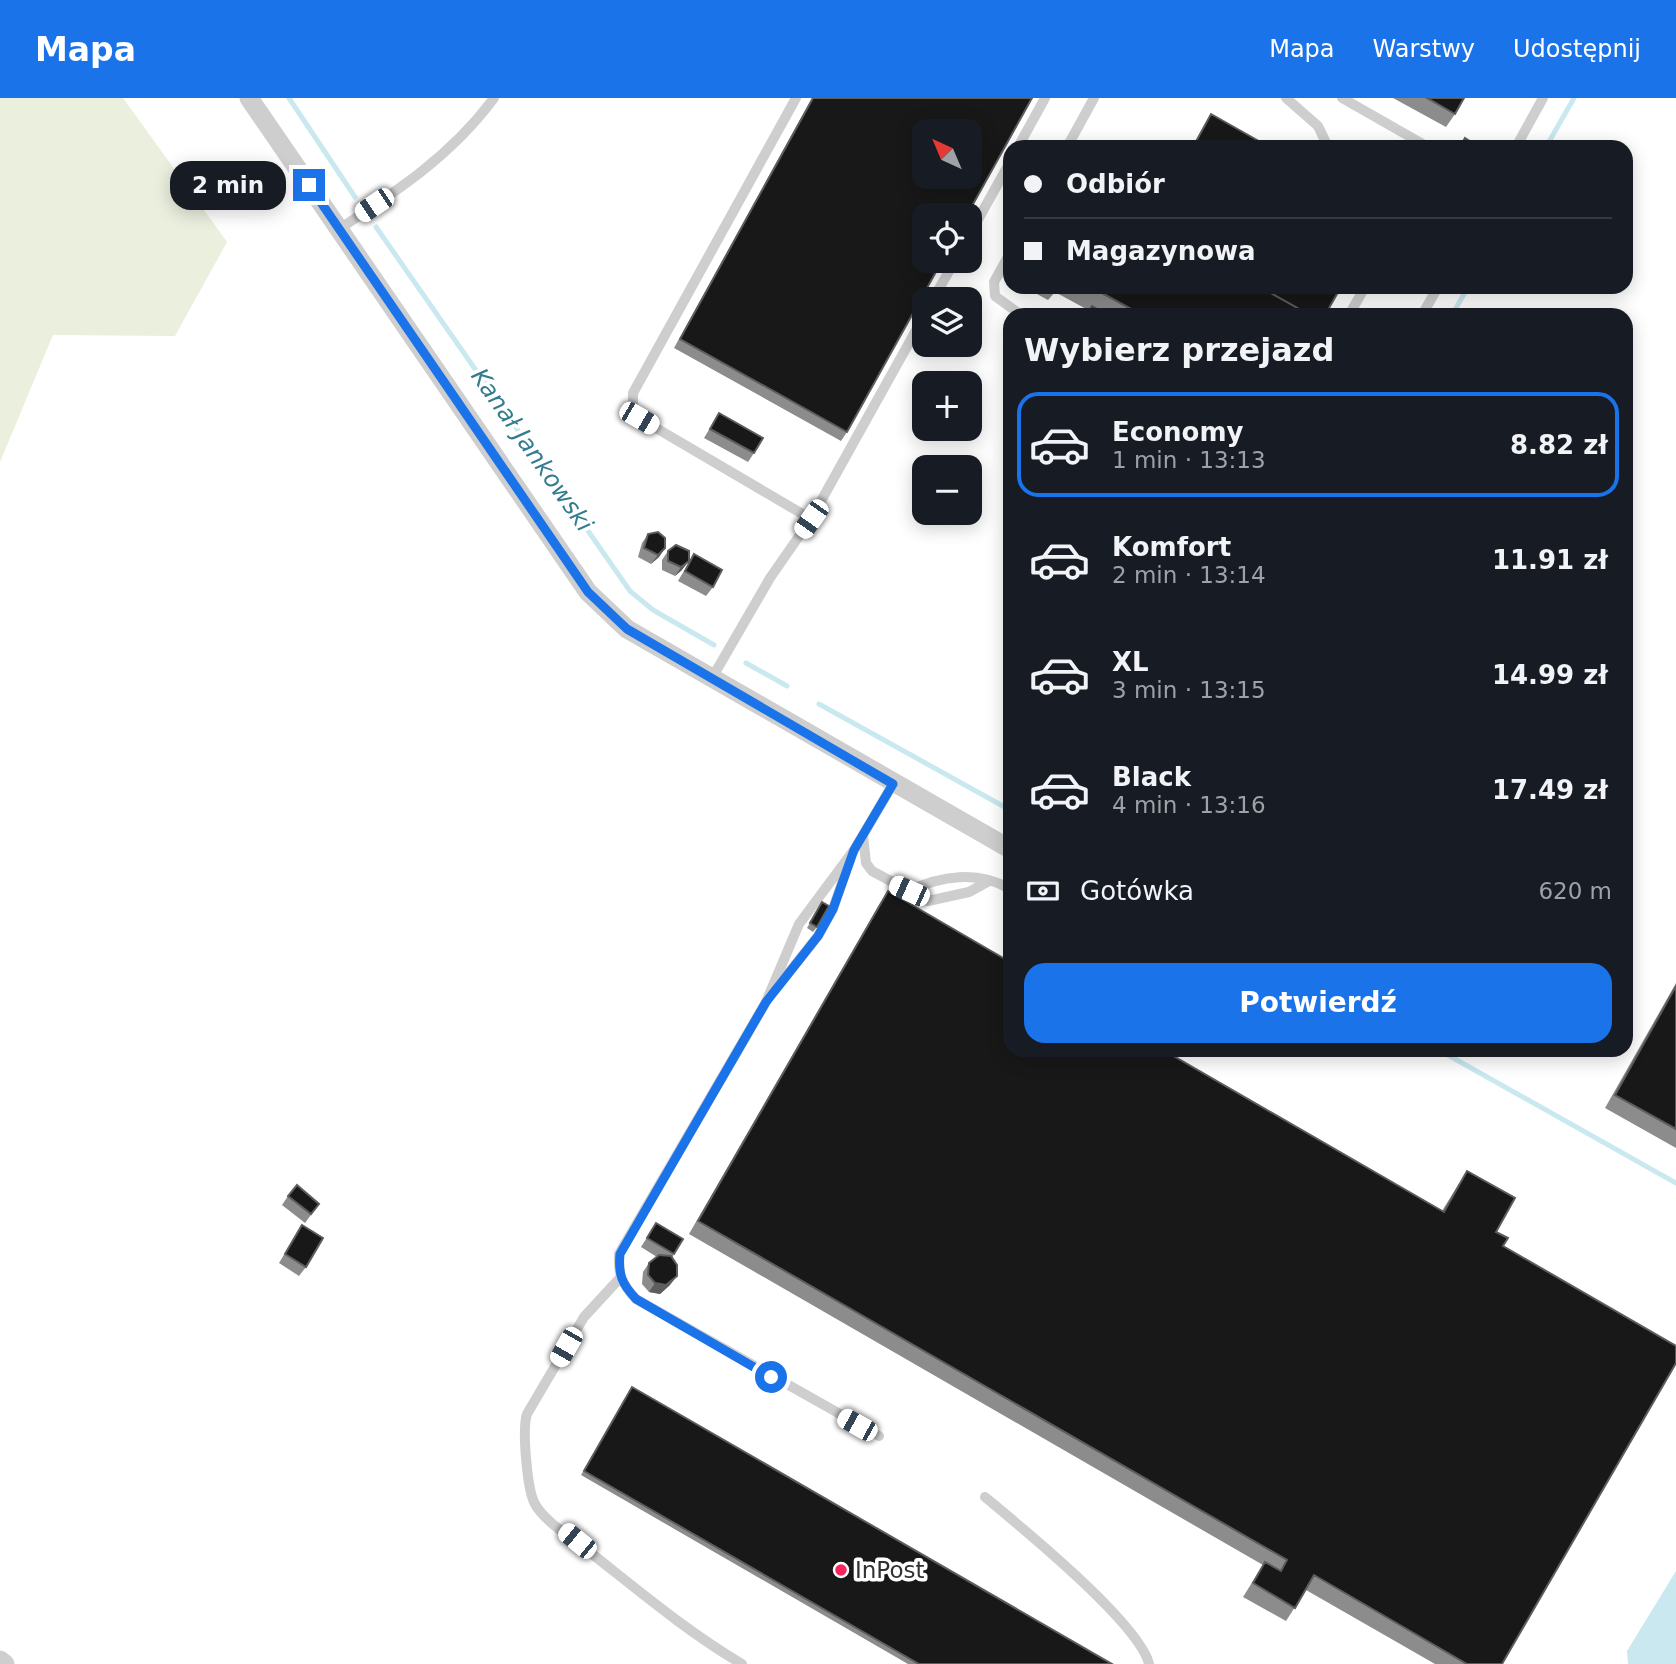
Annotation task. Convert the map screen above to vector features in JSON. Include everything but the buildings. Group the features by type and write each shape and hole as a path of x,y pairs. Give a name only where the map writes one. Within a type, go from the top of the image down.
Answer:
{"street":[{"path":"249,98 588,592 627,629 1003,845"},
{"path":"0,1660 5,1664"}],"lane":[{"path":"339,229 441,158 475,124 494,98"},
{"path":"796,98 634,393 633,407 639,418 811,519"},
{"path":"1022,140 1045,98"},
{"path":"1072,140 1094,98"},
{"path":"1286,98 1318,126 1325,140"},
{"path":"1342,98 1416,140"},
{"path":"1520,140 1543,98"},
{"path":"982,212 1003,175"},
{"path":"1003,266 994,282 995,296 1011,308"},
{"path":"712,678 770,578 811,519 912,338"},
{"path":"879,1436 636,1299 620,1278 620,1254 766,1002 799,924 854,850 893,784"},
{"path":"863,835 866,863 872,871 928,901 969,892 989,881"},
{"path":"766,1002 818,936 833,909 854,850"},
{"path":"909,891 930,881 960,876 1003,886"},
{"path":"620,1278 584,1317 527,1414 524,1426 532,1496 540,1511 587,1549 700,1639 742,1664"},
{"path":"985,1497 1034,1538 1135,1634 1149,1664"}],"green space":[{"path":"0,98 123,98 227,242 175,336 53,335 0,462"}],"water":[{"path":"1676,1571 1676,1664 1628,1664 1627,1651"}],"waterway":[{"name":"Kanał Jankowski","path":"289,98 355,197"},
{"path":"1550,140 1574,98"},
{"name":"Kanał Jankowski","path":"376,227 630,591 653,610 714,645"},
{"path":"1456,308 1464,294"},
{"name":"Kanał Jankowski","path":"746,663 787,686"},
{"name":"Kanał Jankowski","path":"819,704 1003,806"},
{"name":"Kanał Jankowski","path":"1451,1057 1676,1183"}],"place":[{"name":"InPost","path":"841,1570"}],"route":[{"path":"309,185 588,592 608,614 627,629 893,784 854,850 833,909 818,936 766,1002 620,1254 618,1273 624,1286 636,1299 771,1377"}]}
